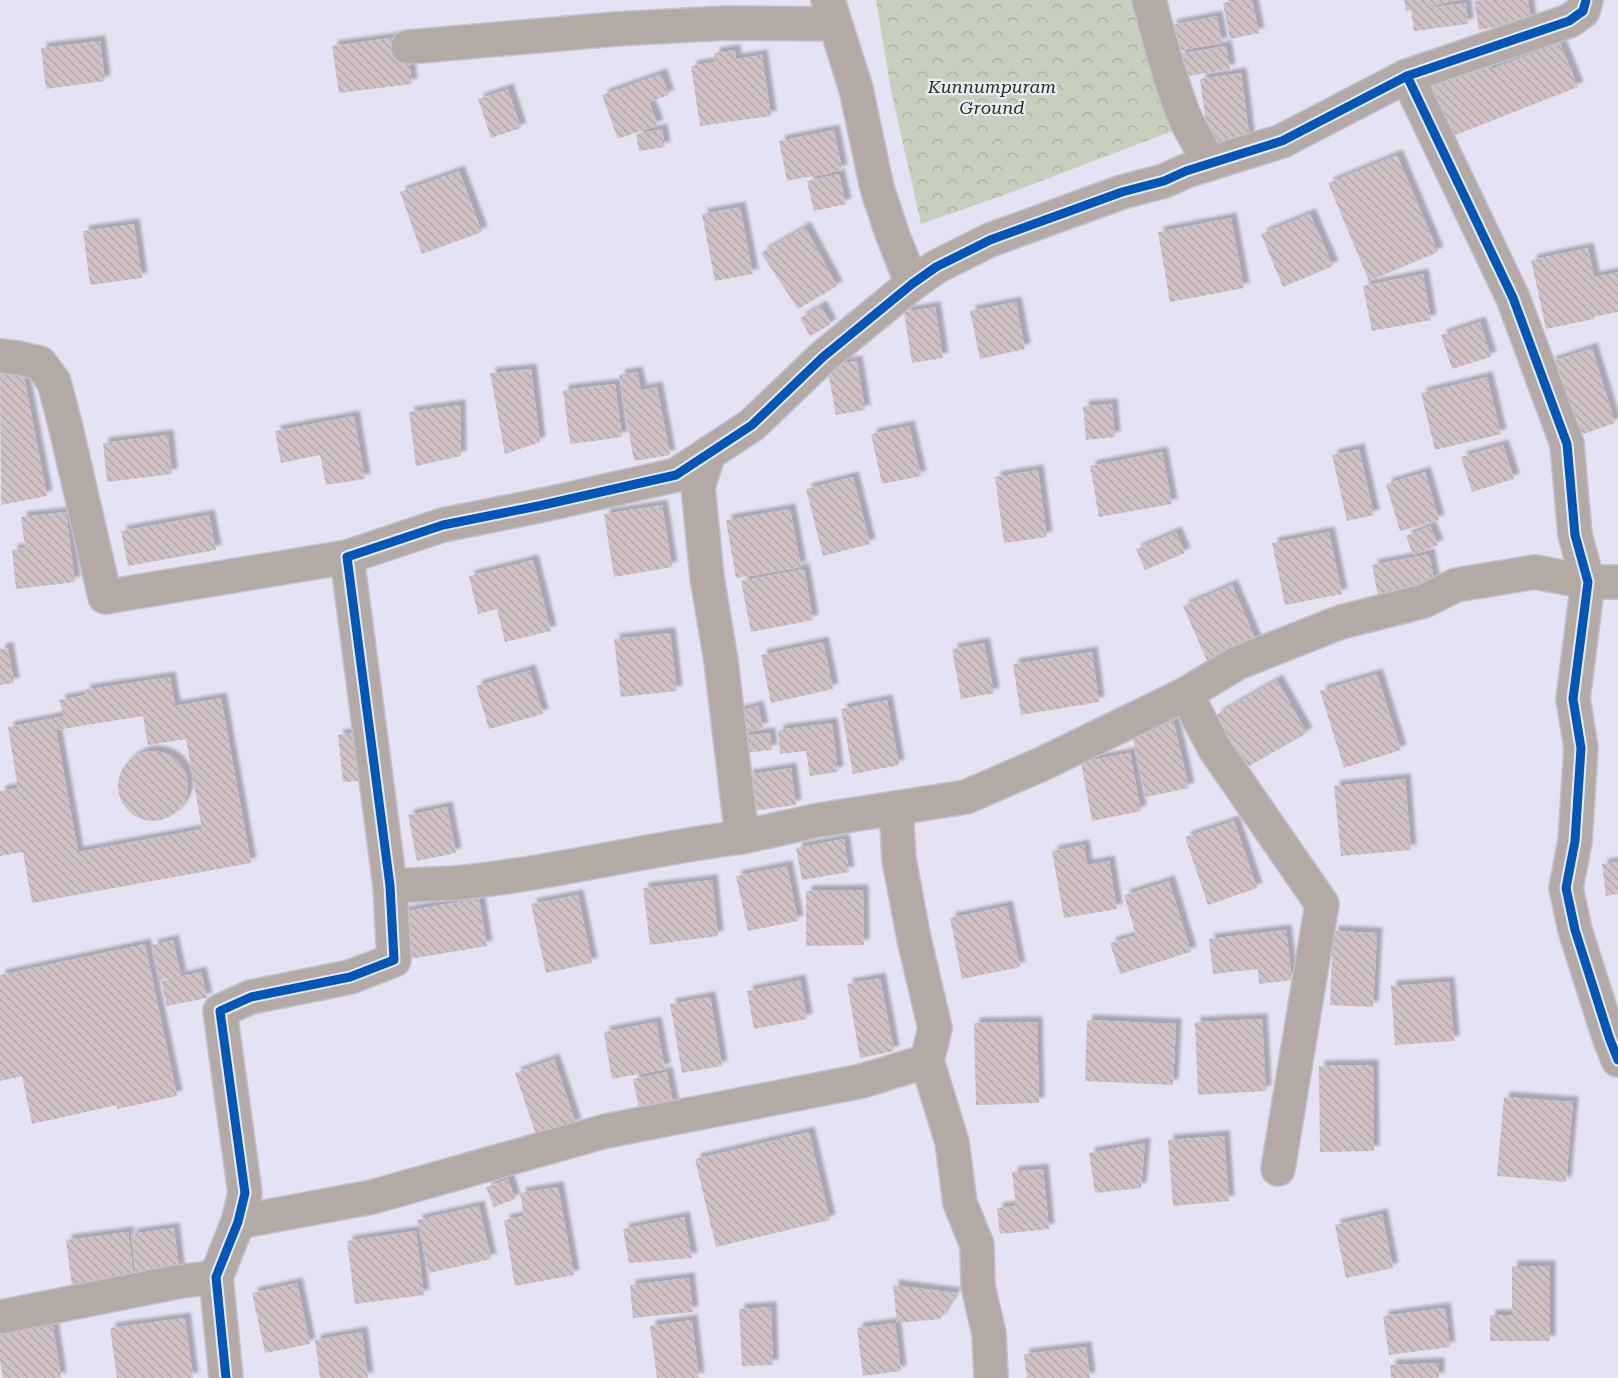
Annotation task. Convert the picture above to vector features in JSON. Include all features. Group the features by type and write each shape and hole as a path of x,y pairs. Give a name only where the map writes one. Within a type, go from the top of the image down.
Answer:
{"street":[{"path":"1149,0 1175,90 1185,117 1203,148 1209,164"},
{"path":"0,357 40,363 54,382 105,597 347,557 443,525 676,475 752,424 823,357 936,267 990,240 1122,192 1164,181 1282,141 1407,76 1569,21 1583,11 1586,0"},
{"path":"408,47 616,29 726,23 832,12 856,89 877,188 912,284"},
{"path":"1407,76 1513,298 1567,444 1575,536 1603,582 1573,699 1581,748 1575,841 1566,888 1575,930 1618,1060"},
{"path":"709,453 698,487 707,577 742,837"},
{"path":"226,1378 216,1277 237,1222 245,1192 220,1011 251,997 350,977 394,960 390,886 347,557"},
{"path":"390,886 456,882 536,871 742,837 819,820 966,797 1044,764 1186,694 1237,663 1341,622 1424,601 1456,585 1535,572 1603,582"},
{"path":"1186,694 1215,749 1322,904 1278,1169"},
{"path":"896,808 901,870 914,939 935,1028 927,1061 952,1142 960,1203 977,1245 978,1286 990,1334 991,1378"},
{"path":"237,1222 372,1197 606,1131 862,1081 927,1061"},
{"path":"0,1317 176,1282 216,1277"}],"green space":[{"name":"Kunnumpuram Ground","path":"876,0 1137,0 1175,130 921,224 891,90"}],"building":[{"path":"1252,0 1259,33 1230,39 1223,3"},
{"path":"1404,0 1457,0 1417,9 1466,3 1468,24 1414,31 1411,10 1406,11"},
{"path":"1528,0 1531,21 1479,30 1474,1"},
{"path":"1217,16 1222,43 1176,51 1171,25"},
{"path":"406,36 412,84 339,93 332,46"},
{"path":"100,41 105,81 46,89 41,48"},
{"path":"1560,43 1578,87 1450,137 1429,85 1489,62 1492,69"},
{"path":"1226,46 1230,69 1183,77 1178,54"},
{"path":"735,50 736,59 762,55 771,116 700,126 691,66 715,62 714,53"},
{"path":"1241,73 1250,141 1209,146 1200,79"},
{"path":"661,74 669,95 649,102 658,125 618,139 602,95"},
{"path":"508,89 521,128 491,138 478,99"},
{"path":"662,129 665,147 639,151 636,134"},
{"path":"834,130 842,170 787,181 779,141"},
{"path":"1397,155 1438,252 1369,281 1328,183"},
{"path":"459,171 482,232 422,254 400,192"},
{"path":"839,174 846,204 814,211 807,181"},
{"path":"740,207 753,274 715,281 702,214"},
{"path":"1310,214 1333,266 1283,287 1261,234"},
{"path":"1231,218 1244,288 1170,302 1158,232"},
{"path":"134,224 142,278 90,285 83,231"},
{"path":"805,227 837,286 798,309 761,253"},
{"path":"1588,248 1594,277 1618,272 1618,312 1546,329 1531,260"},
{"path":"1423,274 1431,320 1372,331 1363,286"},
{"path":"1016,302 1025,349 980,359 970,311"},
{"path":"821,306 831,324 810,336 800,318"},
{"path":"935,307 943,358 912,363 904,312"},
{"path":"1480,322 1491,357 1452,369 1441,335"},
{"path":"1592,348 1615,423 1574,437 1550,362"},
{"path":"21,361 47,496 1,505 0,365"},
{"path":"857,361 865,410 836,415 827,366"},
{"path":"531,369 540,442 505,454 490,373"},
{"path":"637,372 641,390 657,387 670,455 634,461 619,375"},
{"path":"1487,377 1501,434 1435,450 1421,393"},
{"path":"615,384 622,437 570,444 563,390"},
{"path":"1112,404 1115,437 1086,440 1083,406"},
{"path":"460,405 461,456 416,466 409,412"},
{"path":"354,416 365,479 326,485 320,455 281,463 275,431"},
{"path":"909,426 921,476 882,484 871,434"},
{"path":"168,435 172,474 107,482 103,443"},
{"path":"1503,445 1514,479 1472,492 1461,457"},
{"path":"1359,449 1374,515 1347,521 1332,455"},
{"path":"1162,452 1172,504 1099,517 1090,466"},
{"path":"1038,470 1047,537 1004,543 995,477"},
{"path":"1425,472 1439,520 1400,531 1386,484"},
{"path":"853,477 870,544 823,556 806,489"},
{"path":"662,505 672,567 614,577 604,514"},
{"path":"790,509 801,567 736,578 726,520"},
{"path":"66,512 75,582 16,589 12,550 25,548 21,517"},
{"path":"209,515 216,550 128,566 121,531"},
{"path":"1430,526 1438,545 1413,555 1406,536"},
{"path":"1176,532 1185,553 1145,570 1136,549"},
{"path":"1329,532 1342,594 1285,605 1272,543"},
{"path":"1429,554 1436,590 1379,601 1372,565"},
{"path":"533,560 551,631 505,642 497,609 478,614 469,576"},
{"path":"804,569 813,620 751,632 741,581"},
{"path":"1232,585 1257,643 1208,663 1183,606"},
{"path":"670,633 677,691 621,697 614,639"},
{"path":"823,642 833,689 771,703 761,655"},
{"path":"984,643 994,693 961,699 952,649"},
{"path":"8,648 14,683 0,685 0,649"},
{"path":"1092,652 1099,702 1021,715 1013,664"},
{"path":"530,670 543,714 489,729 476,686"},
{"path":"1377,674 1401,750 1344,768 1320,691"},
{"path":"170,677 175,706 221,698 251,863 32,903 23,852 0,856 0,791 18,788 8,727 64,716 59,700 86,695 84,690","holes":["143,716 148,745 186,739 202,829 78,852 56,730"]},
{"path":"1277,680 1307,733 1246,768 1216,715"},
{"path":"887,700 899,765 853,774 841,709"},
{"path":"758,706 763,728 741,733 735,712"},
{"path":"1173,719 1189,788 1146,797 1130,728"},
{"path":"832,723 838,772 810,776 806,751 780,754 778,730"},
{"path":"354,733 358,781 343,782 338,735"},
{"path":"770,733 772,750 743,753 741,736"},
{"path":"153,751 166,754 178,761 185,773 188,786 185,799 178,811 166,818 153,821 140,818 128,811 121,799 118,786 121,773 128,761 140,754"},
{"path":"1130,753 1141,811 1092,821 1081,762"},
{"path":"791,768 796,805 752,811 747,775"},
{"path":"1405,779 1411,850 1341,856 1334,786"},
{"path":"447,807 456,853 417,861 408,815"},
{"path":"1234,821 1257,888 1208,905 1185,837"},
{"path":"844,839 849,872 802,880 796,848"},
{"path":"1084,845 1087,865 1109,861 1117,909 1064,918 1052,851"},
{"path":"1618,862 1618,894 1606,896 1602,864"},
{"path":"787,866 798,921 748,931 736,876"},
{"path":"712,880 718,936 650,945 643,888"},
{"path":"1169,881 1191,952 1120,974 1110,943 1136,935 1124,895"},
{"path":"863,890 864,945 806,946 806,891"},
{"path":"578,895 592,963 546,973 531,904"},
{"path":"479,898 487,946 409,959 401,912"},
{"path":"1007,906 1020,967 962,979 950,918"},
{"path":"1286,930 1292,980 1259,984 1258,969 1213,974 1209,939"},
{"path":"1333,931 1377,933 1373,1007 1330,1005"},
{"path":"173,940 181,976 159,980 152,945"},
{"path":"145,944 177,1096 117,1109 117,1105 32,1124 22,1076 0,1081 0,975"},
{"path":"201,972 207,998 167,1006 161,981"},
{"path":"880,978 894,1051 860,1058 847,984"},
{"path":"800,980 807,1019 754,1029 747,991"},
{"path":"1449,982 1454,1041 1395,1045 1391,986"},
{"path":"710,997 722,1066 682,1073 670,1004"},
{"path":"1262,1019 1266,1091 1198,1095 1195,1022"},
{"path":"1087,1020 1176,1024 1173,1085 1085,1081"},
{"path":"656,1022 665,1069 612,1079 604,1032"},
{"path":"1037,1022 1039,1103 976,1105 974,1023"},
{"path":"554,1059 576,1124 537,1137 515,1073"},
{"path":"1373,1065 1374,1151 1320,1152 1319,1066"},
{"path":"667,1072 674,1109 640,1115 633,1079"},
{"path":"1504,1097 1573,1102 1566,1182 1497,1176"},
{"path":"809,1132 830,1220 716,1247 695,1159"},
{"path":"1224,1136 1229,1201 1173,1206 1168,1140"},
{"path":"1145,1143 1141,1188 1095,1193 1089,1153"},
{"path":"1043,1169 1049,1229 1000,1234 997,1208 1016,1206 1012,1172"},
{"path":"508,1179 515,1199 494,1207 486,1187"},
{"path":"558,1187 574,1275 515,1286 504,1220 524,1216 520,1193"},
{"path":"479,1206 491,1259 429,1273 417,1220"},
{"path":"1382,1214 1393,1268 1346,1278 1335,1225"},
{"path":"684,1217 692,1258 629,1263 623,1229"},
{"path":"174,1228 180,1275 136,1281 131,1234"},
{"path":"416,1231 424,1295 355,1304 347,1241"},
{"path":"128,1232 134,1279 72,1287 66,1240"},
{"path":"1512,1266 1550,1266 1550,1341 1490,1341 1490,1315 1512,1315"},
{"path":"689,1278 693,1312 633,1318 630,1285"},
{"path":"297,1283 310,1344 265,1353 252,1293"},
{"path":"893,1285 956,1293 940,1319 897,1323"},
{"path":"771,1307 773,1365 742,1366 739,1309"},
{"path":"1445,1308 1450,1347 1389,1355 1383,1316"},
{"path":"185,1318 193,1378 117,1378 110,1328"},
{"path":"692,1320 699,1378 657,1378 650,1326"},
{"path":"895,1323 901,1371 863,1376 857,1328"},
{"path":"53,1326 61,1378 3,1378 0,1361 0,1335"},
{"path":"362,1332 368,1378 320,1378 315,1340"},
{"path":"1086,1347 1090,1378 1027,1378 1024,1354"},
{"path":"1439,1363 1439,1378 1391,1378 1390,1365"}],"cycle path":[{"path":"226,1378 216,1277 238,1222 245,1193 220,1011 251,997 350,977 394,960 390,886 347,557 443,525 676,475 752,425 823,357 936,267 990,240 1122,192 1164,181 1186,171 1282,141 1407,76 1569,21 1583,11 1586,0"},
{"path":"1407,76 1513,298 1567,444 1575,535 1588,582 1573,699 1581,748 1575,841 1566,888 1575,930 1618,1060"}]}
